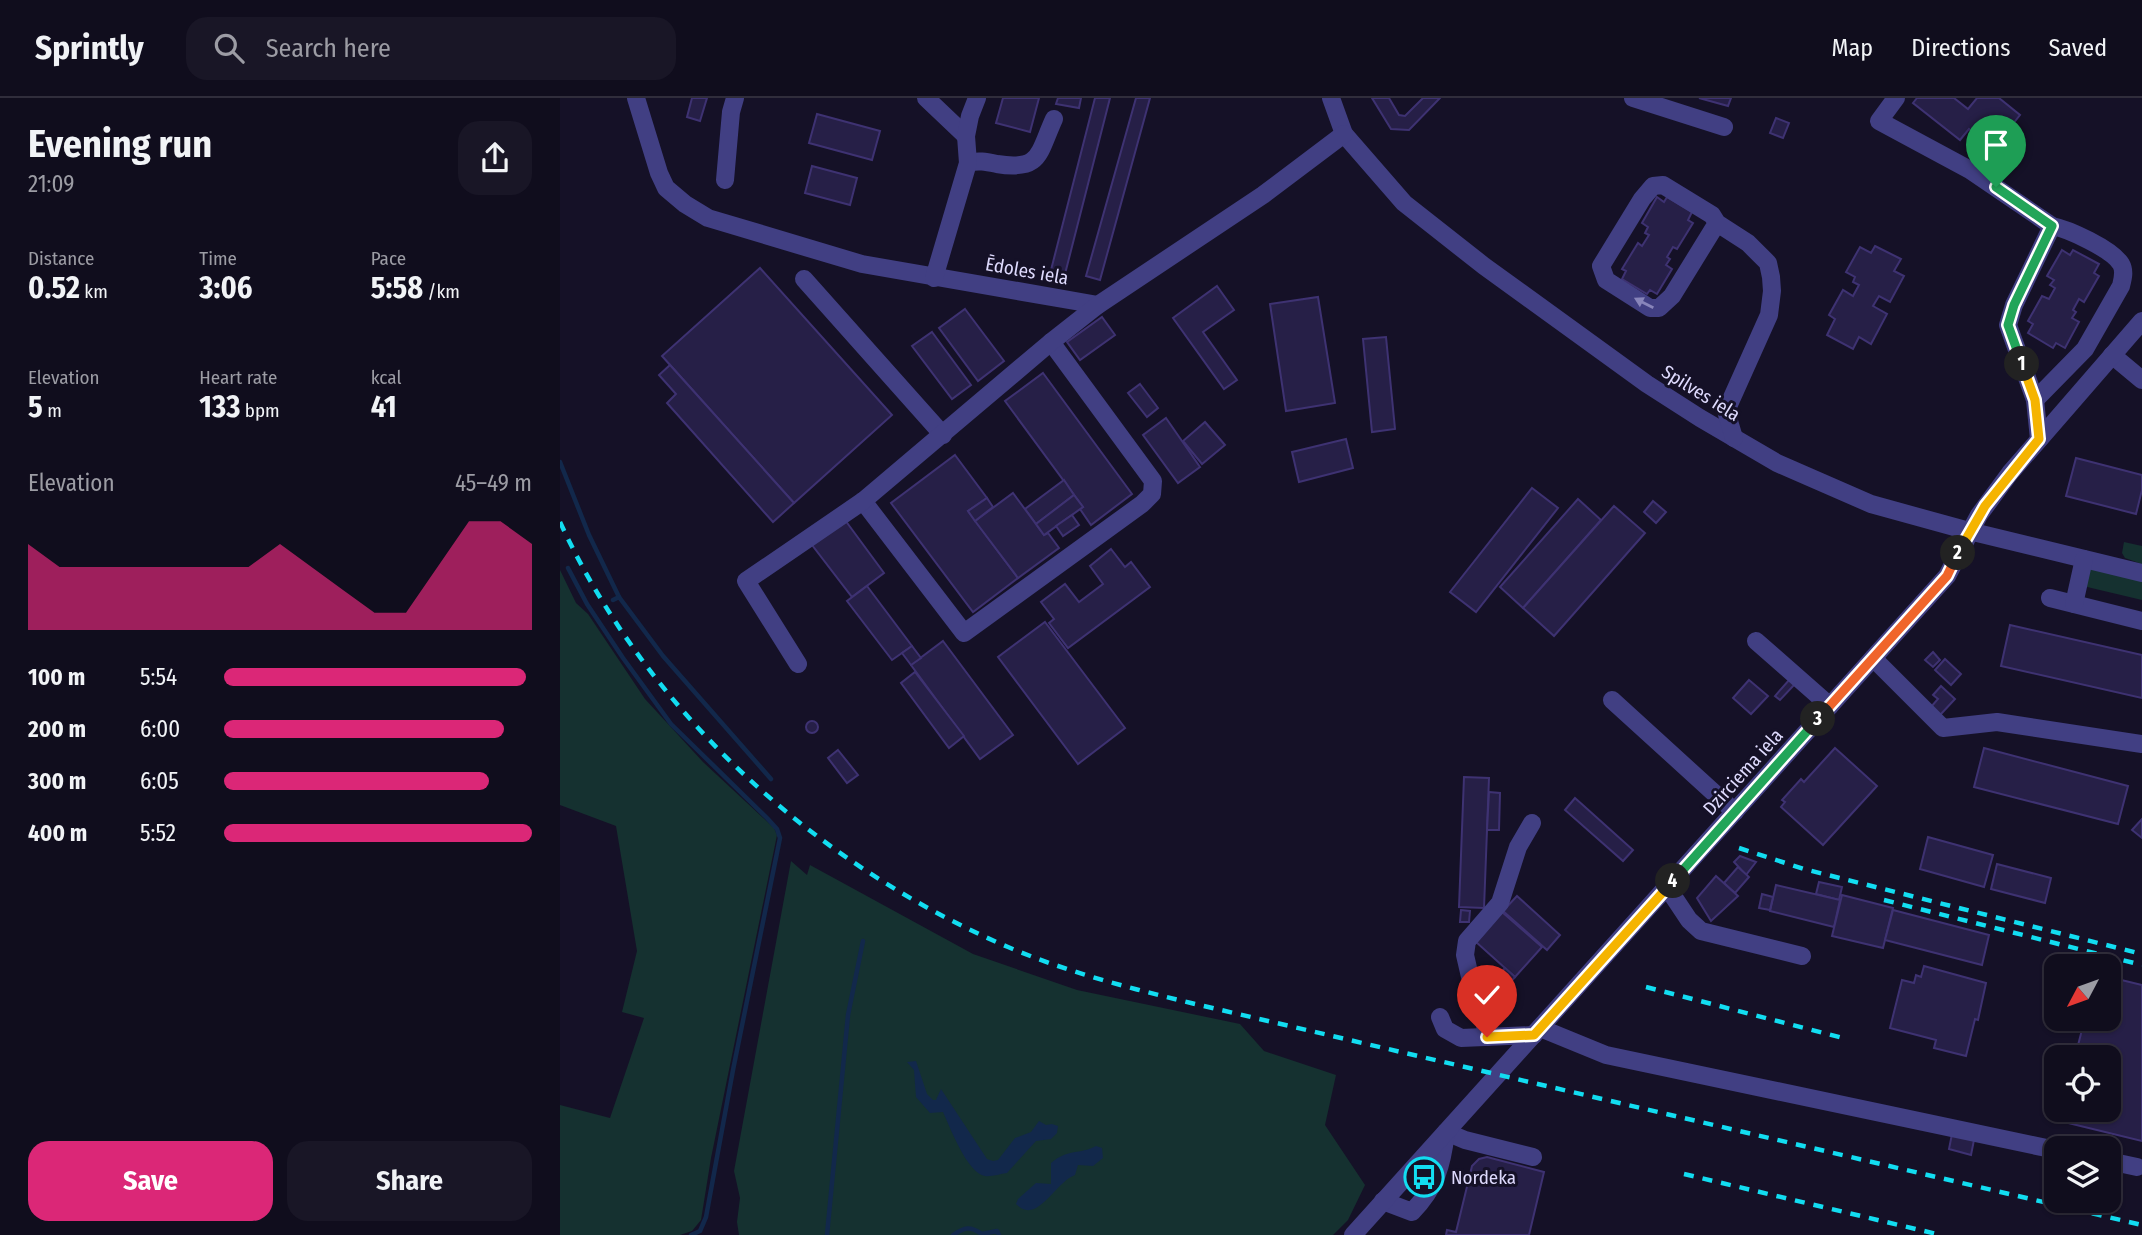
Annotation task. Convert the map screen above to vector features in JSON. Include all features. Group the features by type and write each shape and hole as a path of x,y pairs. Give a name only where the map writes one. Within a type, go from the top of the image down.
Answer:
{"street":[{"name":"Ēdoles iela","path":"636,98 666,188 708,219 837,258 934,278 1098,306"},
{"path":"725,180 731,113 735,98"},
{"path":"926,98 966,136"},
{"path":"934,278 968,163 966,136 977,98"},
{"name":"Spilves iela","path":"1331,98 1344,134 1404,203 1484,267 1647,384 1734,438 1777,463 1871,504 2142,573"},
{"path":"1633,98 1724,127"},
{"path":"1896,98 1879,121 1970,170 2052,226 2064,228 2109,253 2123,266 2121,286 2085,349 2035,400"},
{"path":"968,163 976,161 1025,166 1034,161 1054,119"},
{"path":"798,664 746,582 863,501 1051,342 1098,306 1263,195 1344,134"},
{"path":"1717,223 1672,296 1659,308 1650,308 1606,280 1601,266 1642,199 1653,186 1664,185 1712,215 1717,223 1748,243 1768,263 1772,291 1769,315 1726,411 1734,438"},
{"path":"2039,439 2035,400 2008,325 2014,305 2052,226"},
{"path":"804,279 943,435"},
{"name":"Dzirciema iela","path":"1353,1235 1947,576 1969,531 1985,506 2039,439 2142,321"},
{"path":"863,501 964,634 1142,504 1152,494 1153,481 1051,342"},
{"path":"2112,355 2142,380"},
{"path":"1700,418 1726,411"},
{"path":"2074,604 2084,559"},
{"path":"2050,598 2142,621"},
{"path":"1756,641 1830,706"},
{"path":"1873,659 1943,728 1997,722 2142,744"},
{"path":"1612,700 1735,812"},
{"path":"1487,1037 1485,1019 1465,955 1467,941 1500,903 1518,847 1532,823"},
{"path":"1667,887 1689,920 1701,931 1802,956"},
{"path":"1440,1017 1445,1029 1461,1038 1537,1031 1606,1055 2044,1147"},
{"path":"1383,1201 1412,1212 1428,1195 1443,1161 1446,1132 1465,1140 1533,1157"},
{"path":"2121,1164 2137,1167"}],"green space":[{"path":"2124,542 2142,546 2142,564 2125,558 2122,553"},
{"path":"2089,567 2142,580 2142,600 2083,586"},
{"path":"560,570 576,603 588,614 645,699 703,762 774,828 777,835 711,1158 701,1220 692,1231 680,1235 560,1235 560,1105 610,1118 644,1018 622,1012 637,951 616,826 560,805"},
{"path":"791,861 807,875 810,865 973,954 1077,990 1240,1024 1264,1051 1336,1075 1325,1125 1365,1185 1348,1220 1333,1235 739,1235 737,1222 740,1198 734,1171"}],"water":[{"path":"916,1061 927,1094 936,1100 941,1089 987,1159 998,1160 1015,1138 1031,1132 1039,1121 1058,1126 1057,1133 1051,1139 1036,1141 1007,1173 985,1176 978,1173 960,1148 943,1112 930,1113 916,1097 914,1070 907,1062"},
{"path":"1096,1146 1102,1148 1103,1158 1093,1166 1078,1165 1075,1175 1067,1179 1038,1207 1031,1210 1016,1204 1036,1183 1051,1184 1051,1163 1057,1158"}],"building":[{"path":"692,98 707,98 700,121 687,117"},
{"path":"1003,98 1039,98 1030,132 996,123"},
{"path":"1058,98 1081,98 1079,108 1056,104"},
{"path":"1095,98 1110,98 1065,274 1051,270"},
{"path":"1136,98 1150,98 1100,280 1086,276"},
{"path":"1372,98 1389,98 1399,115 1405,116 1423,98 1440,98 1409,130 1391,129"},
{"path":"1699,98 1731,98 1728,106"},
{"path":"1917,98 1954,98 1968,109 1977,98 1999,98 2020,115 1993,149 1969,129 1960,140 1913,103"},
{"path":"817,114 880,131 872,160 809,143"},
{"path":"1776,118 1789,123 1783,138 1770,133"},
{"path":"812,166 857,178 850,205 805,193"},
{"path":"1657,197 1664,202 1667,197 1692,212 1688,220 1693,223 1677,249 1673,247 1667,257 1670,259 1666,265 1672,269 1657,294 1650,290 1647,294 1622,279 1626,271 1622,269 1638,243 1642,246 1649,235 1645,233 1648,227 1642,223"},
{"path":"1875,246 1901,259 1894,271 1904,276 1890,302 1879,296 1873,306 1887,314 1871,344 1859,337 1853,349 1827,335 1835,319 1829,315 1843,290 1853,296 1859,285 1853,282 1855,277 1846,272 1860,247 1871,253"},
{"path":"2062,250 2070,255 2073,250 2099,264 2094,273 2099,276 2084,302 2079,299 2073,310 2076,312 2072,318 2079,322 2065,348 2056,343 2053,348 2028,333 2033,324 2028,321 2042,296 2049,299 2055,288 2050,285 2054,280 2047,276"},
{"path":"760,268 892,415 794,503 662,356"},
{"path":"1217,286 1234,310 1203,332 1237,380 1224,389 1173,318"},
{"path":"1318,297 1335,403 1286,411 1270,304"},
{"path":"965,309 1004,361 978,381 939,328"},
{"path":"1102,317 1115,335 1080,360 1067,342"},
{"path":"932,332 971,385 952,399 912,346"},
{"path":"1386,337 1395,429 1372,432 1363,339"},
{"path":"670,365 794,503 773,522 667,403 676,394 659,375"},
{"path":"1043,373 1132,494 1091,525 1080,509 1083,507 1005,401"},
{"path":"1140,384 1158,408 1147,417 1128,393"},
{"path":"1166,418 1200,467 1178,483 1143,435"},
{"path":"1205,422 1225,445 1202,464 1183,441"},
{"path":"1346,439 1353,468 1299,482 1292,452"},
{"path":"955,455 987,498 968,511 1018,578 973,612 891,503"},
{"path":"2076,458 2142,475 2142,490 2136,514 2066,496"},
{"path":"1064,480 1074,495 1036,524 1025,509"},
{"path":"1532,488 1558,508 1476,612 1450,592"},
{"path":"1013,493 1044,535 1048,533 1059,548 1018,578 975,521"},
{"path":"1074,495 1083,507 1044,535 1036,524"},
{"path":"987,498 993,507 975,521 968,511"},
{"path":"1578,499 1601,520 1523,608 1500,587"},
{"path":"1653,501 1666,512 1656,523 1644,512"},
{"path":"1614,506 1645,533 1554,636 1523,608"},
{"path":"1072,515 1079,525 1063,536 1056,526"},
{"path":"845,520 884,573 852,597 812,545"},
{"path":"1111,549 1125,567 1131,562 1150,587 1068,648 1049,623 1054,619 1041,602 1065,584 1079,602 1103,584 1090,566"},
{"path":"867,586 912,646 892,660 847,601"},
{"path":"1045,622 1125,728 1078,764 998,657"},
{"path":"2010,625 2142,655 2142,698 2001,666"},
{"path":"943,641 1013,735 980,759 911,665"},
{"path":"912,646 921,658 911,665 902,653"},
{"path":"1933,652 1940,660 1933,667 1925,660"},
{"path":"1945,659 1961,674 1951,685 1935,670"},
{"path":"915,672 964,736 949,748 901,683"},
{"path":"1790,679 1795,684 1780,700 1775,696"},
{"path":"1749,680 1768,696 1751,714 1733,698"},
{"path":"1941,686 1955,699 1940,715 1931,707 1938,699 1933,695"},
{"path":"807,722 817,722 817,732 807,732"},
{"path":"1835,748 1877,786 1823,845 1781,807 1785,802 1782,800 1801,779 1804,782"},
{"path":"1984,748 2128,786 2118,824 1974,787"},
{"path":"838,750 858,775 847,783 828,758"},
{"path":"1464,777 1489,778 1484,908 1459,907"},
{"path":"1489,792 1500,793 1499,830 1487,830"},
{"path":"1575,798 1633,850 1623,861 1565,810"},
{"path":"2142,819 2142,838 2132,830"},
{"path":"1928,837 1993,855 1984,887 1920,869"},
{"path":"1740,856 1756,862 1746,875 1734,862"},
{"path":"1997,864 2051,878 2045,903 1991,889"},
{"path":"1738,867 1749,877 1735,893 1724,883"},
{"path":"1716,876 1738,896 1711,921 1697,898"},
{"path":"1819,882 1842,887 1839,900 1816,894"},
{"path":"1776,885 1840,900 1834,927 1770,911"},
{"path":"1762,894 1773,897 1770,910 1759,908"},
{"path":"1842,895 1893,908 1883,948 1832,936"},
{"path":"1517,896 1560,935 1547,950 1503,911"},
{"path":"1461,910 1470,911 1469,922 1460,922"},
{"path":"1893,910 1989,935 1982,965 1885,940"},
{"path":"1502,912 1542,947 1515,977 1476,942"},
{"path":"1924,966 1986,983 1966,1056 1934,1048 1936,1040 1890,1028 1902,980 1914,983 1916,975 1921,977"},
{"path":"1505,968 1515,977 1503,991 1492,982"},
{"path":"2121,980 2142,985 2142,1141 2064,1122 2121,1122 2121,1045 2078,1045 2082,1031 2121,1031"},
{"path":"1952,1134 1974,1140 1971,1155 1949,1149"},
{"path":"1487,1157 1544,1172 1529,1235 1446,1235 1447,1230 1456,1232 1472,1166 1479,1159"}],"waterway":[{"path":"560,462 589,535 619,597"},
{"path":"568,568 587,604 671,724 767,818 777,829 780,838 706,1217 700,1231 691,1235"},
{"path":"613,600 619,597 663,656 771,779"},
{"path":"827,1235 848,1015 863,941"},
{"path":"953,1235 968,1228 982,1234 997,1231 999,1235"}],"railway":[{"path":"560,522 597,592 640,657 690,719 745,775 805,827 869,873 937,913 1008,947 1075,972 1168,997 2142,1225"},
{"path":"1739,848 1804,869 2142,954"},
{"path":"1884,900 2142,965"},
{"path":"1646,987 1843,1038"},
{"path":"1684,1174 1941,1235"}],"place":[{"name":"Nordeka","path":"1424,1177"}],"route":[{"path":"1487,1037 1534,1035 1947,576 1969,531 1985,506 2039,439 2035,400 2008,325 2014,305 2052,226 1996,187"}]}
